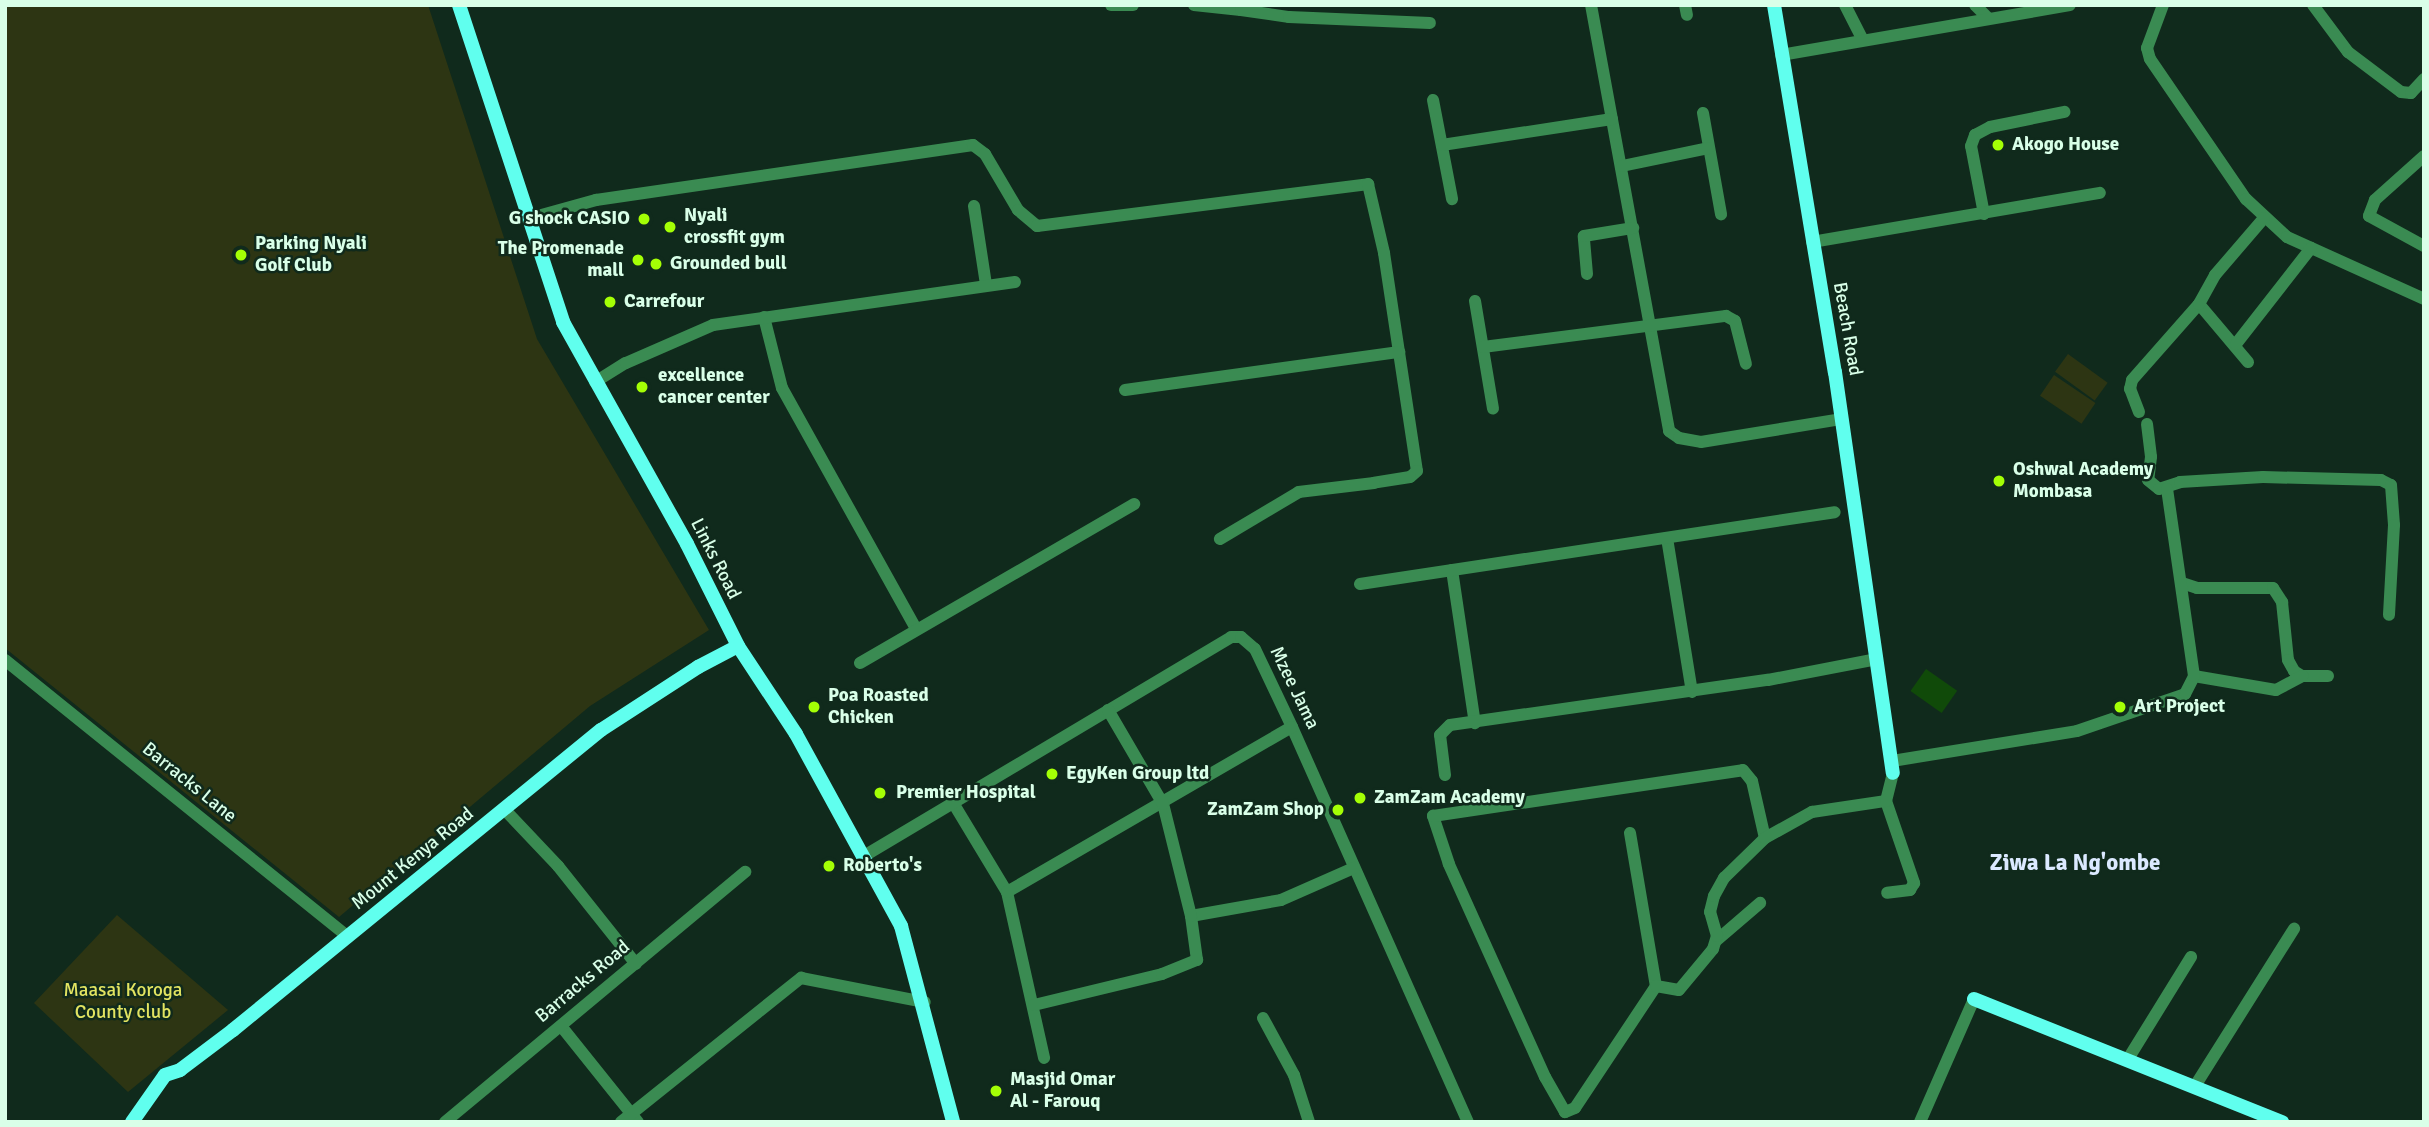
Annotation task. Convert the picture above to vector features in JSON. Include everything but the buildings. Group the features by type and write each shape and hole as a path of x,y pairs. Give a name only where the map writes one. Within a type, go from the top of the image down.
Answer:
{"main road":[{"name":"Links Road","path":"458,5 527,219 564,322 687,544 738,646 796,734 901,926 925,1002 953,1122"},
{"name":"Beach Road","path":"1774,5 1842,419 1892,767"},
{"name":"Mount Kenya Road","path":"132,1122 165,1075 190,1062 348,937 601,730 698,667 738,646"},
{"path":"1974,999 2282,1122"}],"street":[{"path":"1111,5 1133,5"},
{"path":"1194,5 1241,7 1289,17 1430,23"},
{"path":"1591,5 1666,423 1679,438 1718,440 1842,419"},
{"path":"1845,5 1863,40"},
{"path":"1975,5 1988,18"},
{"path":"1781,55 2070,5"},
{"path":"2163,5 2147,48 2150,59 2214,156 2264,218 2311,248 2424,299"},
{"path":"2313,5 2348,52 2401,92 2411,93 2424,79"},
{"path":"1433,100 1452,199"},
{"path":"1984,214 1971,146 1975,135 1990,127 2064,112"},
{"path":"1703,113 1721,214"},
{"path":"1441,145 1612,119"},
{"path":"527,219 596,200 973,145 985,155 1018,209 1037,226 1365,184 1372,189 1419,462 1414,475 1299,492 1220,539"},
{"path":"1622,166 1708,148"},
{"path":"2424,156 2375,200 2369,216 2424,246"},
{"path":"1812,243 2100,193"},
{"path":"974,206 986,284"},
{"path":"2139,412 2130,388 2132,380 2200,304 2216,275 2264,218"},
{"path":"1587,274 1584,236 1633,229"},
{"path":"2236,344 2311,248"},
{"path":"595,382 687,334 764,317 1015,282"},
{"path":"1475,301 1493,409"},
{"path":"2200,304 2236,344 2248,362"},
{"path":"1483,347 1730,316 1738,327 1746,364"},
{"path":"764,317 782,388 916,629"},
{"path":"1125,390 1399,352"},
{"path":"2147,424 2151,457 2148,480 2153,487 2166,489 2180,482 2263,477 2389,484 2395,525 2389,615"},
{"path":"1887,893 1910,890 1914,883 1886,801 1892,767 2077,731 2174,701 2185,694 2194,676 2166,489"},
{"path":"860,663 1133,504"},
{"path":"1360,584 1835,512"},
{"path":"1667,538 1692,692"},
{"path":"1452,570 1475,723"},
{"path":"2182,583 2197,588 2273,588 2281,602 2288,660 2302,676"},
{"name":"Mzee Jama","path":"864,856 952,801 1236,635 1255,649 1468,1122"},
{"path":"1445,775 1441,733 1450,725 1692,692 1877,659"},
{"name":"Barracks Lane","path":"5,660 348,937"},
{"path":"2194,676 2264,690 2284,687 2302,676 2328,676"},
{"path":"1034,1005 1191,964 1198,953 1163,804 1108,710"},
{"path":"1007,892 1101,835 1163,804 1292,727"},
{"path":"1630,833 1656,986 1575,1108 1563,1111 1449,864 1432,822 1433,816 1743,770 1752,781 1765,838"},
{"path":"952,801 1007,892 1044,1058"},
{"path":"1717,940 1710,912 1714,896 1724,878 1765,838 1812,811 1886,801"},
{"path":"504,809 558,866 636,964"},
{"path":"1191,916 1281,900 1354,868"},
{"name":"Barracks Road","path":"445,1122 745,872"},
{"path":"1656,986 1675,990 1684,987 1717,940 1760,903"},
{"path":"2195,1086 2294,929"},
{"path":"2128,1059 2191,957"},
{"path":"621,1122 635,1118 802,978 925,1002"},
{"path":"1920,1122 1974,999"},
{"path":"1263,1018 1293,1075 1309,1122"},
{"path":"561,1026 635,1118"}],"green space":[{"path":"5,5 428,5 537,339 709,630 590,706 339,917 5,648"},
{"path":"2068,354 2108,383 2095,401 2055,372"},
{"path":"2054,375 2095,403 2081,424 2040,396"},
{"name":"Maasai Koroga County club","path":"117,915 228,1010 128,1092 34,1003"}],"shaded area":[{"path":"1926,669 1957,691 1942,713 1911,691"}],"place":[{"name":"Akogo House","path":"1998,145"},
{"name":"G shock CASIO","path":"644,219"},
{"name":"Nyali crossfit gym","path":"670,227"},
{"name":"Parking Nyali Golf Club","path":"241,255"},
{"name":"The Promenade mall","path":"638,260"},
{"name":"Grounded bull","path":"656,264"},
{"name":"Carrefour","path":"610,302"},
{"name":"excellence cancer center","path":"642,387"},
{"name":"Oshwal Academy Mombasa","path":"1999,481"},
{"name":"Poa Roasted Chicken","path":"814,707"},
{"name":"Art Project","path":"2120,707"},
{"name":"EgyKen Group ltd","path":"1052,774"},
{"name":"Premier Hospital","path":"880,793"},
{"name":"ZamZam Academy","path":"1360,798"},
{"name":"ZamZam Shop","path":"1338,810"},
{"name":"Roberto's","path":"829,866"},
{"name":"Masjid Omar Al - Farouq","path":"996,1091"}],"district":[{"name":"Ziwa La Ng'ombe","path":"2075,863"}]}
